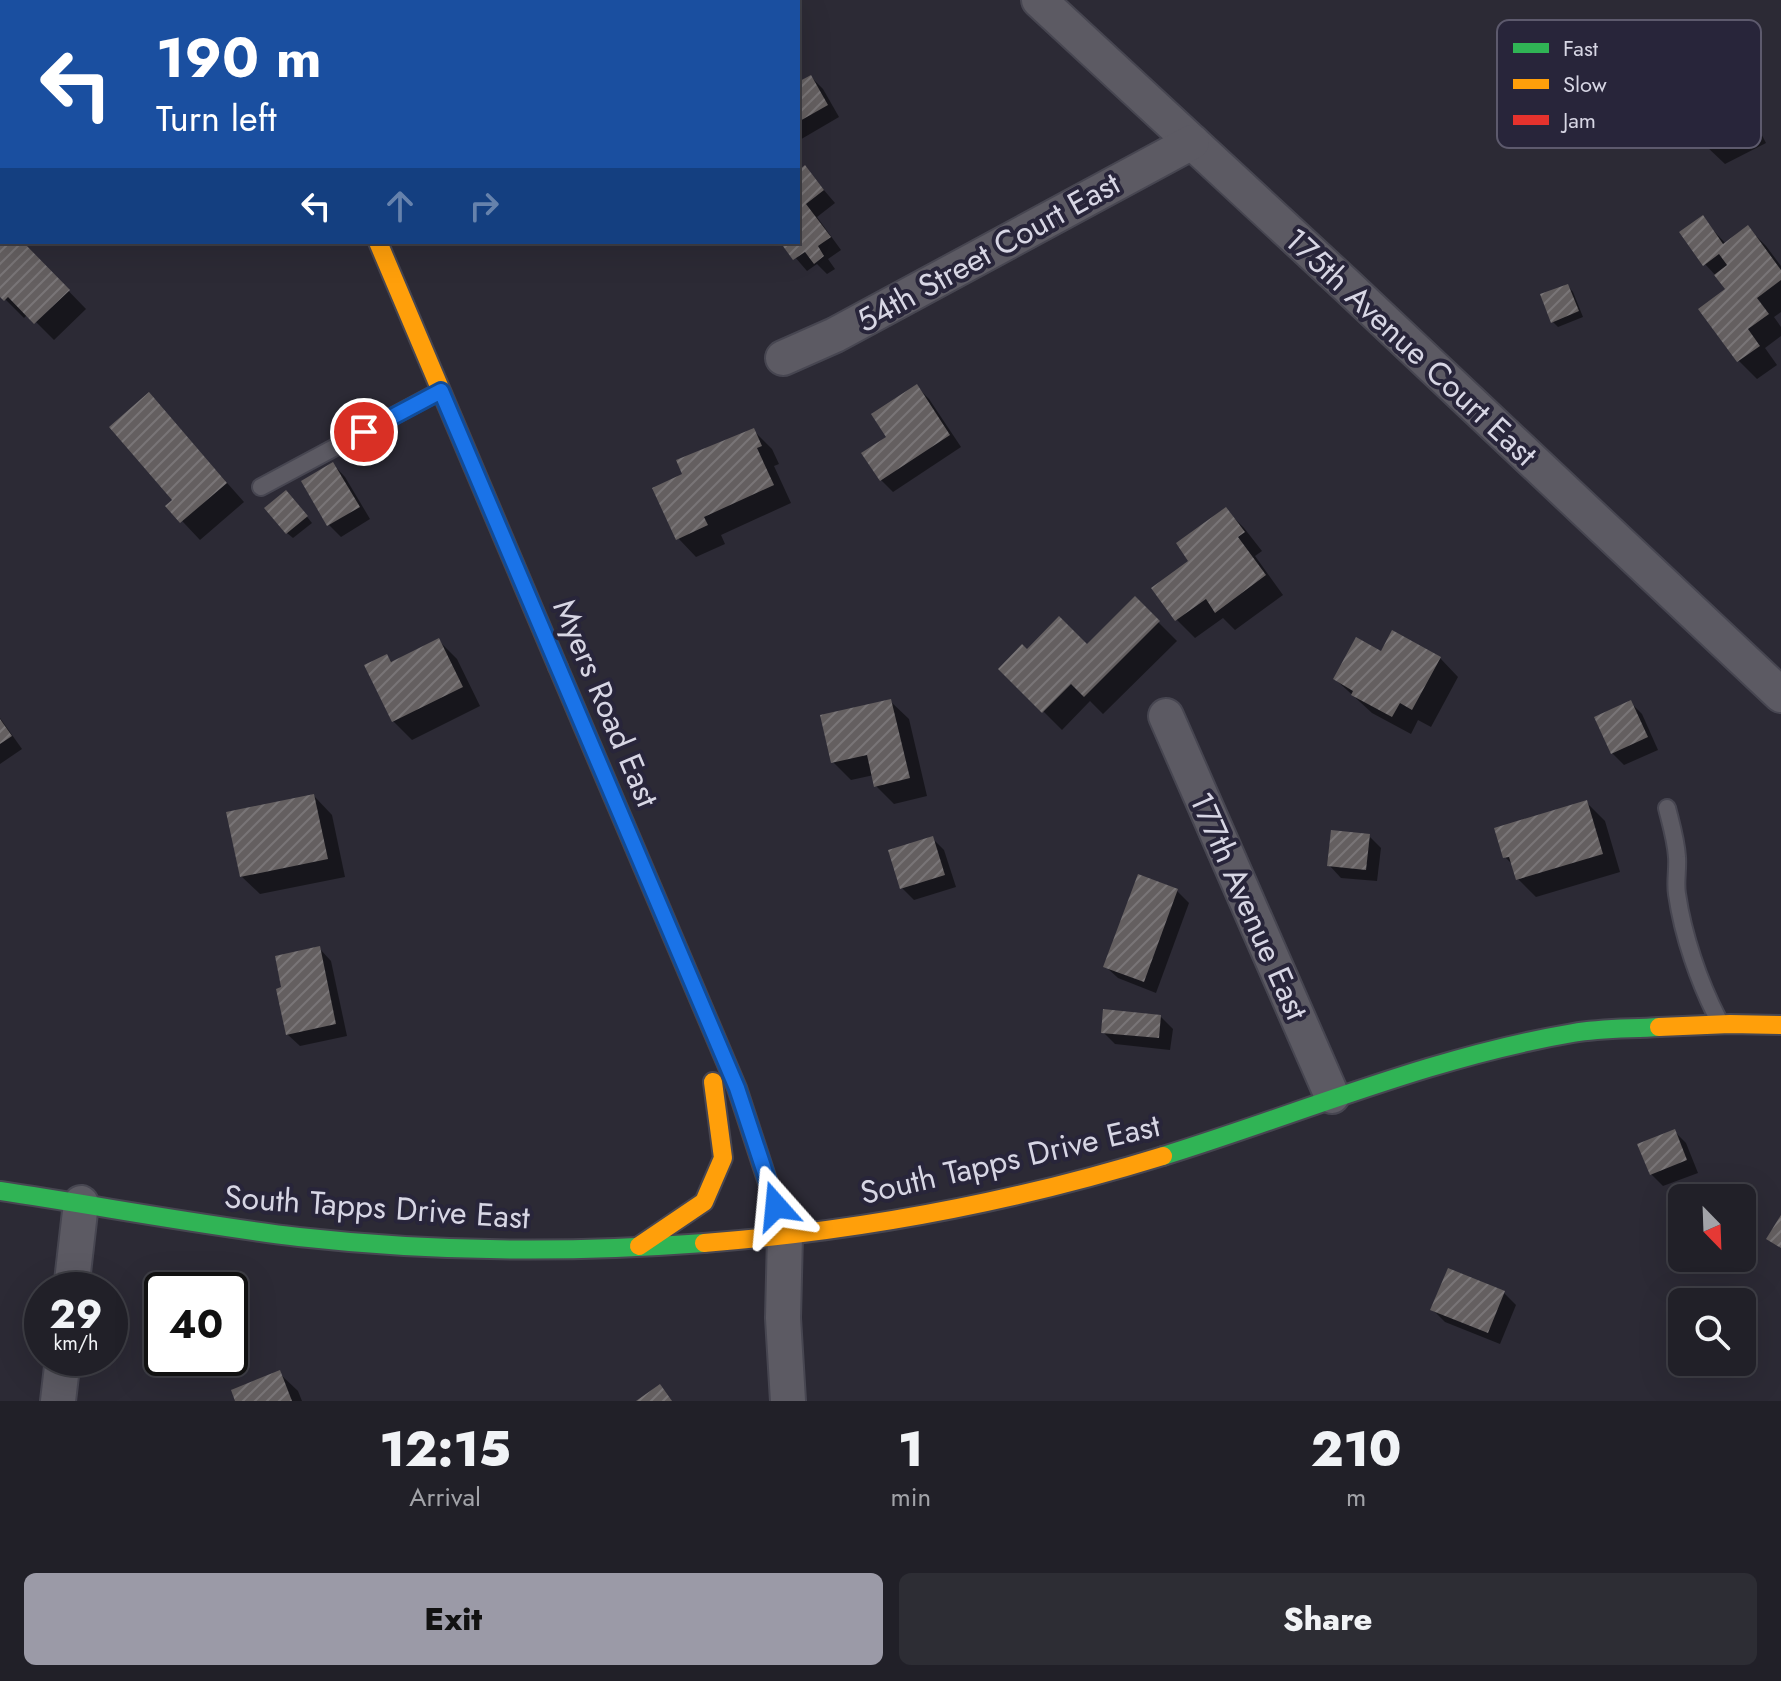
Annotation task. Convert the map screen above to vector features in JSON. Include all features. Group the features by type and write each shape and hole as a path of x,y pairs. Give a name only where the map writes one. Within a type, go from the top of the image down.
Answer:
{"street":[{"name":"175th Avenue Court East","path":"1039,0 1781,695"},
{"name":"54th Street Court East","path":"783,358 835,335 1192,142"},
{"name":"Myers Road East","path":"379,244 737,1088 785,1235"},
{"name":"177th Avenue East","path":"1166,716 1332,1096"},
{"path":"638,1247 704,1202 723,1158 719,1108 701,1005"},
{"name":"South Tapps Drive East","path":"0,1191 239,1230 342,1241 519,1250 638,1247 785,1235 898,1220 1075,1181 1190,1147 1332,1096 1504,1048 1576,1032 1720,1024 1781,1025"},
{"path":"73,1272 81,1203"},
{"path":"785,1235 783,1318 788,1401"},
{"path":"58,1401 61,1376"}],"lane":[{"path":"261,487 441,391"},
{"path":"1667,808 1675,838 1676,889 1681,919 1694,955 1699,981 1720,1024"}],"building":[{"path":"811,75 828,105 800,121 800,81"},
{"path":"805,165 824,190 806,204 831,237 818,246 824,256 814,264 805,252 793,260 781,244 800,244 800,169"},
{"path":"1703,215 1723,244 1748,225 1781,270 1781,280 1757,298 1769,314 1748,329 1760,346 1737,362 1698,309 1725,289 1714,275 1727,265 1719,254 1703,266 1679,232"},
{"path":"0,244 25,244 70,290 34,324 8,297 4,301 0,297"},
{"path":"1568,284 1579,311 1551,323 1540,294"},
{"path":"917,384 950,435 880,481 861,453 886,437 871,414"},
{"path":"149,392 227,483 180,523 165,506 172,500 109,427"},
{"path":"754,428 762,446 757,448 774,485 704,517 708,525 676,540 652,488 682,474 676,460"},
{"path":"333,462 360,507 327,526 301,481"},
{"path":"286,490 308,516 286,534 264,508"},
{"path":"1226,507 1245,532 1238,537 1266,575 1215,613 1206,599 1175,621 1151,588 1188,561 1176,543"},
{"path":"1135,596 1160,621 1084,697 1071,684 1042,713 998,669 1022,644 1027,649 1059,616 1087,644"},
{"path":"1392,630 1441,657 1412,710 1400,703 1392,717 1351,695 1353,691 1333,679 1356,637 1381,651"},
{"path":"439,638 463,687 392,722 364,665 387,654 391,662"},
{"path":"891,699 910,778 874,787 867,755 831,763 820,715"},
{"path":"1631,700 1648,737 1611,754 1594,717"},
{"path":"0,719 12,736 0,744"},
{"path":"314,794 328,859 240,877 226,812"},
{"path":"1587,800 1603,854 1516,880 1509,857 1503,858 1494,828"},
{"path":"1331,830 1370,834 1366,870 1327,866"},
{"path":"933,836 945,875 900,889 888,850"},
{"path":"1138,874 1178,889 1144,982 1103,967"},
{"path":"320,946 336,1024 286,1035 276,989 281,987 275,956"},
{"path":"1103,1009 1161,1015 1159,1038 1101,1033"},
{"path":"1675,1129 1687,1160 1650,1175 1637,1144"},
{"path":"1781,1215 1781,1248 1766,1239"},
{"path":"1448,1268 1505,1291 1488,1333 1430,1310"},
{"path":"280,1370 292,1401 235,1401 231,1390"},
{"path":"660,1384 672,1401 636,1401"}],"traffic: fast":[{"path":"558,667 737,1088 785,1235"},
{"path":"1163,1156 1468,1056 1573,1033 1659,1027"},
{"path":"0,1191 224,1227 400,1246 502,1249 704,1243"}],"traffic: slow":[{"path":"379,244 558,667"},
{"path":"1659,1027 1781,1025"},
{"path":"639,1246 704,1202 723,1158 713,1082"},
{"path":"704,1243 821,1231 936,1212 1050,1187 1163,1156"}],"route":[{"path":"364,432 441,391 737,1088 776,1206"}]}
